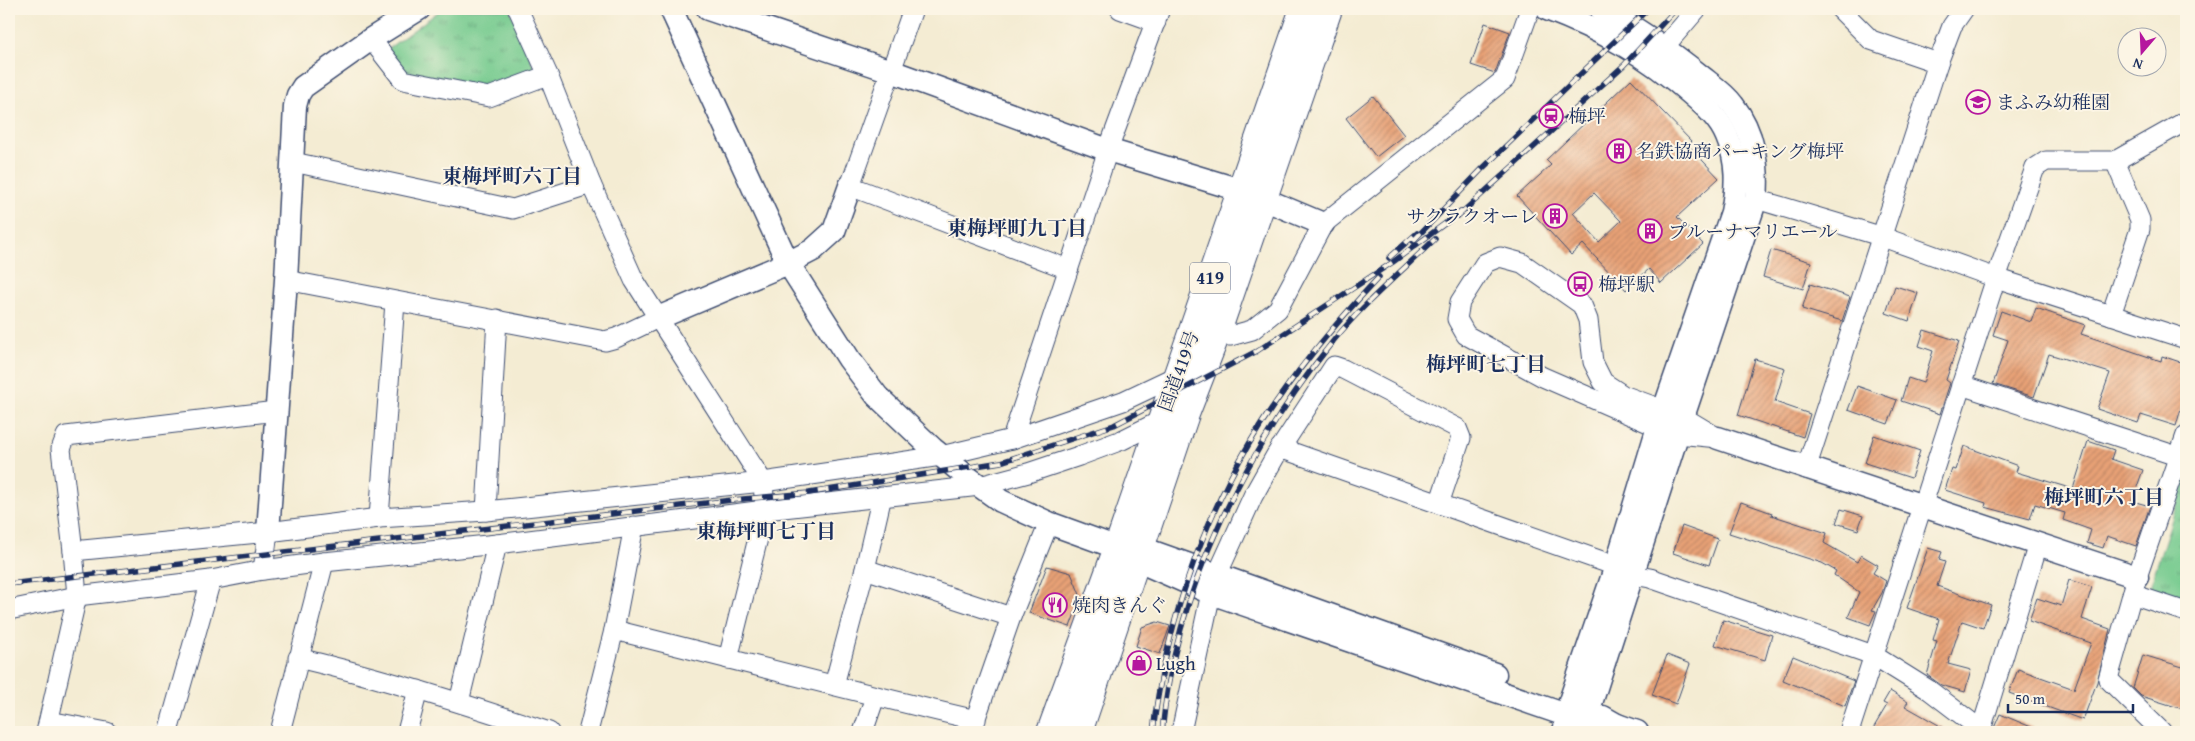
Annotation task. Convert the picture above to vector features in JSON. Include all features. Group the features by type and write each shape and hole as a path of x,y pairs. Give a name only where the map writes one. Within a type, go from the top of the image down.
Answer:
{"highway":[{"name":"国道419号","path":"1051,732 1131,552 1216,334 1251,194 1304,9"},
{"name":"国道419号","path":"1078,732 1131,552 1160,421 1328,9"}],"street":[{"path":"263,570 268,532 286,280 295,106 298,95 303,87 372,38 419,9"},
{"path":"518,9 548,75 592,184 634,280 763,482 765,510 728,659"},
{"path":"671,9 788,263 849,358 877,396 941,456 980,486 1001,501 1049,523 1575,719 1616,725 1638,732"},
{"path":"708,9 891,71 1108,150 1251,194 1324,224"},
{"path":"286,280 395,302 498,319 605,341 616,338 658,318 788,263 813,250 834,231 913,9"},
{"path":"1012,439 1108,150 1158,15 1120,9"},
{"path":"1216,334 1230,336 1252,330 1278,310 1324,224 1505,79 1530,9"},
{"path":"1547,9 1610,36 1646,57 1676,81 1711,112 1727,136 1736,165 1736,190 1732,212 1671,422 1575,719"},
{"path":"1665,46 1697,9"},
{"path":"1840,9 1871,40 1938,62"},
{"path":"1806,469 1938,62 1952,26 1964,9"},
{"path":"1613,11 1665,46 1733,105 1751,140 1757,162 1756,199 1671,422"},
{"path":"372,38 403,80 489,97 548,75"},
{"path":"1849,732 1923,507 1961,384 2035,168 2046,160 2115,161 2186,121"},
{"path":"2111,315 2140,229 2140,220 2115,161"},
{"path":"293,162 513,209 592,184"},
{"path":"850,186 1068,269"},
{"path":"1756,199 1880,236 1996,278 2186,339"},
{"path":"1671,422 1603,382 1593,362 1588,320 1582,305 1522,263 1500,257 1485,262 1460,302 1457,319 1466,335 1543,377 1671,422 1806,469 2038,544 2135,586 2186,612"},
{"path":"379,518 395,302"},
{"path":"486,511 498,319"},
{"path":"1183,731 1214,583 1253,496 1280,448 1334,366 1457,428 1461,438 1439,504"},
{"path":"74,551 268,532 379,518 486,511 763,482 941,456 1012,439 1122,401 1178,374"},
{"path":"1961,384 2183,458"},
{"path":"106,732 47,727 77,596 74,551 61,449 66,436 276,411"},
{"path":"9,610 77,596 211,580 263,570 324,562 497,544 765,510 980,486 1028,473 1078,456 1122,440 1160,421"},
{"path":"2162,732 2108,679 2135,586 2183,458 2186,435"},
{"path":"1280,448 1624,570 1873,655 1929,690 1983,731 2038,544"},
{"path":"834,684 865,569 882,496"},
{"path":"614,630 834,684 973,726 1011,617 1049,523"},
{"path":"588,732 614,630 634,526"},
{"path":"459,702 497,544"},
{"path":"280,732 324,562"},
{"path":"865,569 1011,617"},
{"path":"168,732 211,580"},
{"path":"298,658 364,674 459,702 549,732"},
{"path":"407,732 418,690"},
{"path":"863,732 875,697"}],"green space":[{"path":"442,9 510,9 536,72 493,89 407,76 382,53"},
{"path":"2186,479 2186,611 2148,593"}],"building":[{"path":"1485,23 1510,32 1495,73 1471,65"},
{"path":"1631,79 1692,142 1688,145 1719,178 1677,217 1703,244 1661,283 1649,269 1626,290 1583,244 1571,255 1517,196 1551,165 1546,160","holes":["1594,193 1621,221 1599,242 1573,213"]},
{"path":"1373,96 1404,135 1376,157 1346,118"},
{"path":"1771,250 1811,262 1803,289 1763,277"},
{"path":"1810,284 1850,297 1842,321 1802,309"},
{"path":"1895,286 1918,293 1909,321 1886,313"},
{"path":"2036,308 2085,325 2081,334 2161,361 2162,356 2186,364 2186,391 2176,426 2141,415 2138,423 2097,409 2110,373 2049,354 2034,397 1993,384 2008,340 1993,335 2001,311 2031,322"},
{"path":"1924,330 1959,341 1946,380 1950,383 1940,414 1901,401 1908,378 1923,383 1933,351 1919,346"},
{"path":"1755,359 1785,368 1775,402 1810,414 1803,437 1738,415"},
{"path":"1857,386 1897,400 1888,424 1848,410"},
{"path":"1874,435 1920,451 1911,478 1865,463"},
{"path":"2088,441 2114,450 2111,459 2143,470 2132,501 2150,506 2136,546 2107,536 2103,548 2087,543 2091,530 2063,520 2065,513 2035,504 2030,519 1985,507 1986,503 1945,490 1952,469 1956,470 1964,446 2018,466 2016,472 2073,489"},
{"path":"1741,502 1772,513 1771,515 1827,533 1824,543 1857,562 1861,555 1878,565 1873,573 1886,581 1882,593 1872,610 1876,611 1870,625 1848,617 1859,592 1834,575 1836,571 1822,563 1729,533"},
{"path":"1841,509 1863,516 1858,530 1836,523"},
{"path":"1682,526 1718,539 1709,565 1673,553"},
{"path":"1928,548 1942,552 1939,560 1945,562 1937,586 1991,605 1983,628 1962,621 1948,664 1971,670 1965,692 1941,685 1927,675 1937,641 1933,640 1939,619 1907,608"},
{"name":"焼肉きんぐ","path":"1047,566 1071,573 1081,597 1070,627 1029,613"},
{"path":"2069,580 2092,587 2082,619 2110,629 2097,682 2083,720 2009,693 2018,669 2074,689 2091,643 2029,621 2037,598 2061,606"},
{"path":"1723,620 1772,635 1765,660 1715,645"},
{"path":"1157,622 1170,626 1160,654 1136,646 1142,627"},
{"path":"1667,655 1690,664 1676,704 1652,695"},
{"path":"2143,655 2186,668 2186,710 2141,696 2133,688"},
{"path":"1793,656 1854,681 1845,706 1783,680"},
{"path":"1890,691 1908,702 1905,706 1951,732 1871,732 1887,705 1883,703"},
{"path":"2000,714 2043,732 1995,732 1994,728"}],"railway":[{"path":"1413,241 1482,169 1648,9"},
{"path":"1458,216 1624,65 1676,9"},
{"path":"9,584 732,500 809,493 1001,462 1114,425 1257,351 1393,262 1462,211"},
{"path":"1389,258 1417,233"},
{"path":"1162,732 1169,679 1182,626 1199,574 1220,524 1244,475 1271,428 1334,340 1370,300 1435,239"},
{"path":"1153,732 1158,695 1175,620 1186,583 1214,511 1249,444 1278,399 1326,336 1379,277"}],"place":[{"name":"まふみ幼稚園","path":"1978,102"},
{"name":"梅坪","path":"1551,116"},
{"name":"名鉄協商パーキング梅坪","path":"1619,151"},
{"name":"サクラクオーレ","path":"1555,216"},
{"name":"プルーナマリエール","path":"1650,231"},
{"name":"梅坪駅","path":"1580,284"},
{"name":"焼肉きんぐ","path":"1055,605"},
{"name":"Lugh","path":"1139,663"}],"district":[{"name":"東梅坪町六丁目","path":"512,176"},
{"name":"東梅坪町九丁目","path":"1017,228"},
{"name":"梅坪町七丁目","path":"1486,364"},
{"name":"梅坪町六丁目","path":"2104,497"},
{"name":"東梅坪町七丁目","path":"766,531"}]}
